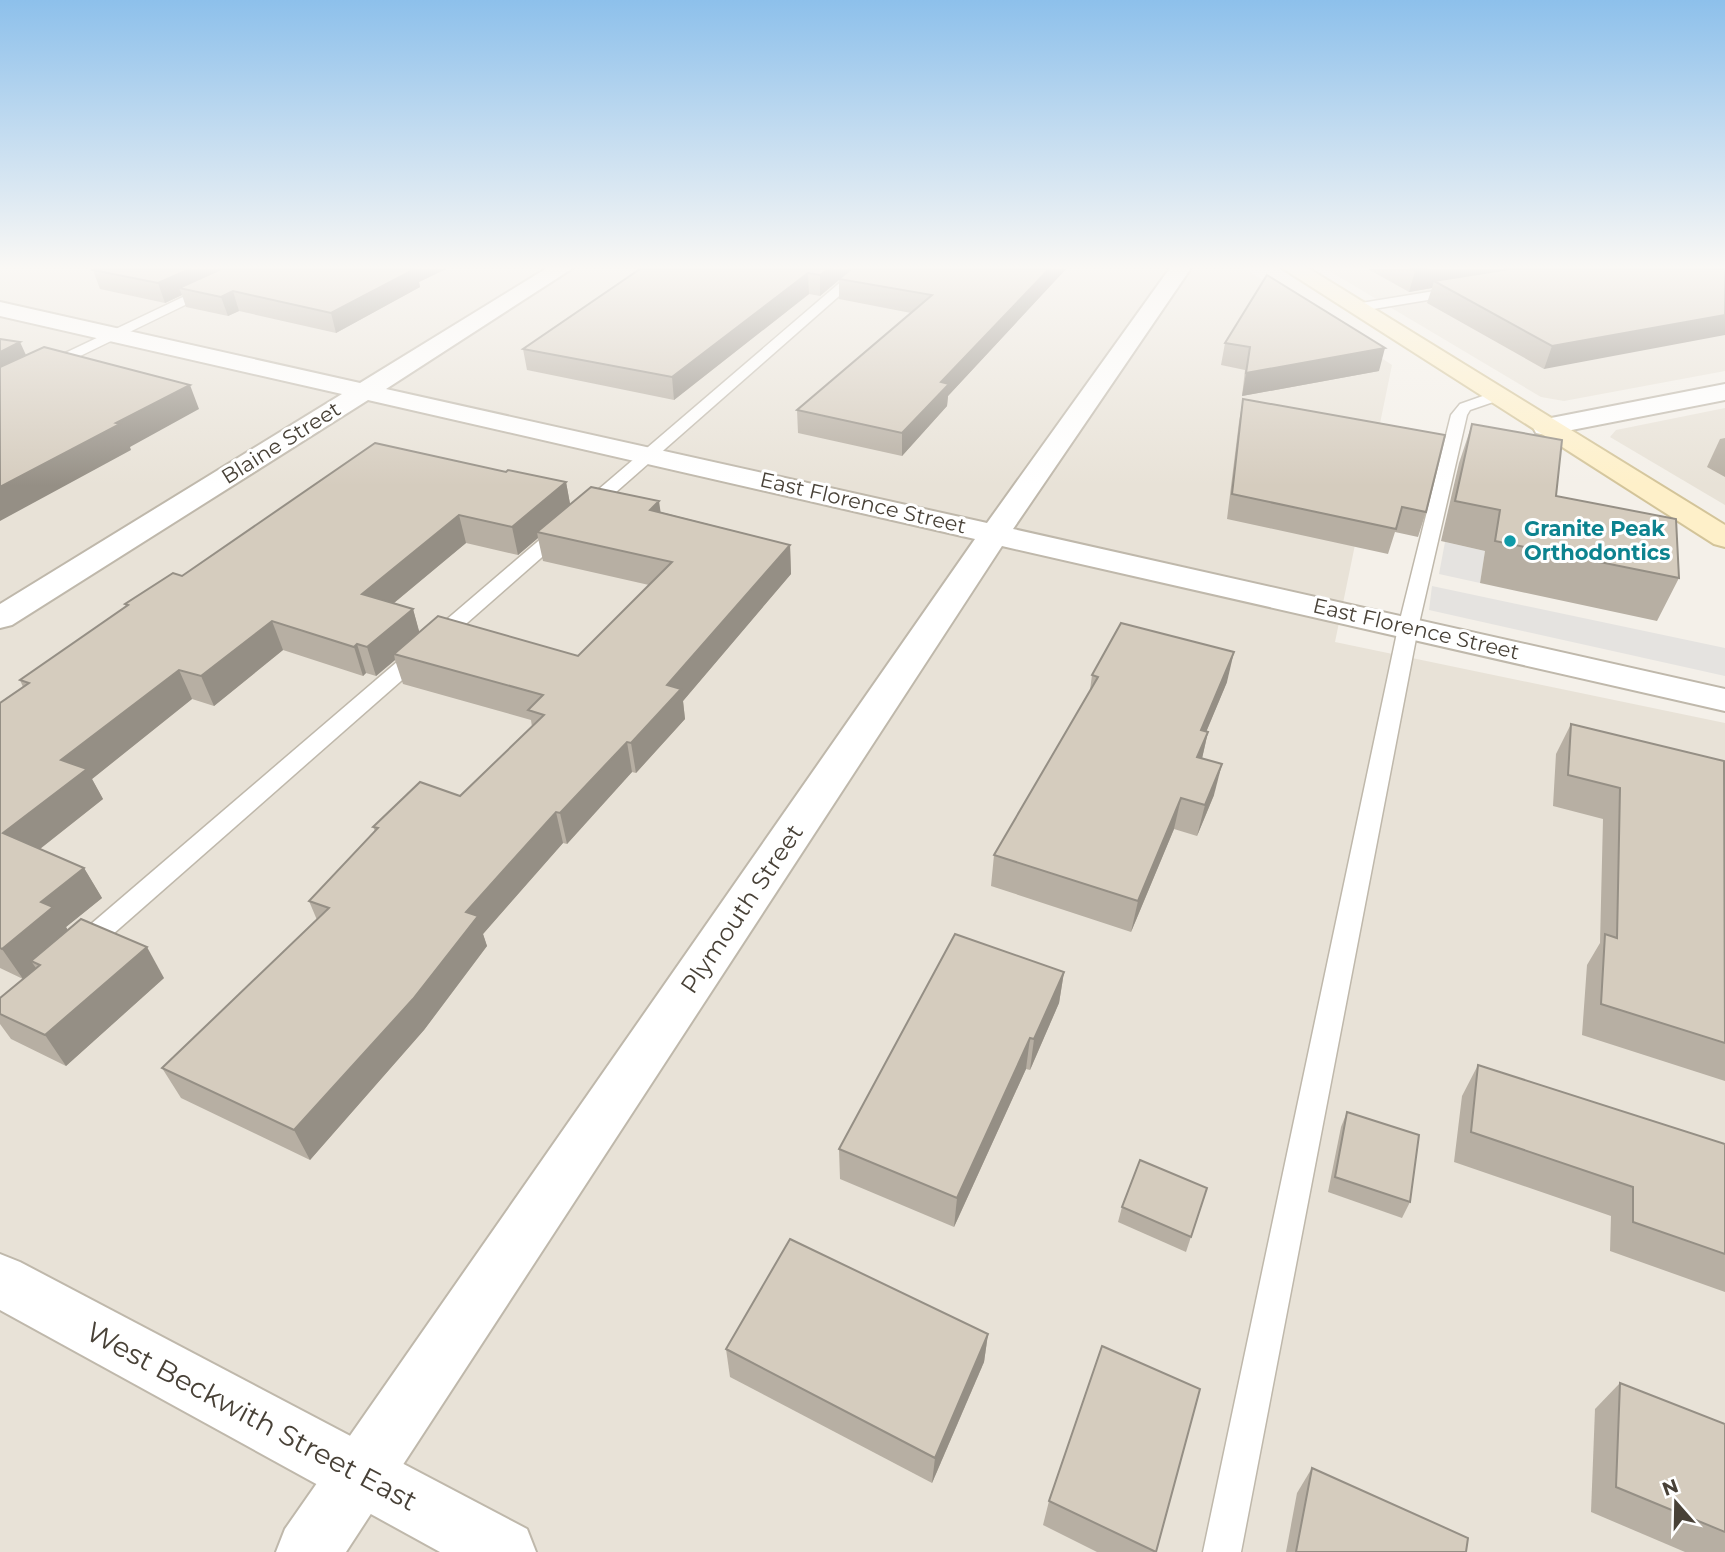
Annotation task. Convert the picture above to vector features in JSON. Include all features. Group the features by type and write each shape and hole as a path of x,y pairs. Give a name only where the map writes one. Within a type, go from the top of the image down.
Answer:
{"main road":[{"path":"1407,340 1725,538"}],"street":[{"name":"East Florence Street","path":"140,340 1725,700"},
{"name":"Blaine Street","path":"0,618 446,340"},
{"name":"Plymouth Street","path":"308,1552 995,533 1130,340"},
{"path":"1546,427 1725,392"},
{"name":"West Beckwith Street East","path":"0,1281 504,1552"}],"lane":[{"path":"0,390 105,340"},
{"path":"63,963 781,340"},
{"path":"1222,1552 1408,628 1459,415 1465,407 1497,396"}],"shaded area":[{"path":"0,340 1355,340 1392,365 1335,642 1725,723 1725,1552 0,1552"},
{"path":"1446,340 1725,340 1725,371 1564,401 1541,397"},
{"path":"1725,408 1725,505 1610,437 1616,430"},
{"path":"1445,542 1485,551 1480,583 1439,574"},
{"path":"1432,586 1725,648 1725,676 1429,610"}],"building":[{"path":"0,340 20,342 0,352"},
{"path":"536,340 720,340 672,377 523,349"},
{"path":"879,340 981,340 941,382 949,384 902,433 797,410"},
{"path":"1227,340 1373,340 1385,348 1246,373 1250,347 1225,343"},
{"path":"1542,340 1583,340 1552,346"},
{"path":"44,347 190,385 0,487 0,367"},
{"path":"1243,399 1445,435 1426,512 1402,507 1396,529 1232,494"},
{"path":"1472,424 1562,440 1556,496 1676,519 1679,578 1495,541 1500,510 1455,501"},
{"path":"375,443 506,472 508,470 566,482 512,527 459,515 362,594 413,609 367,647 357,644 354,647 272,621 201,676 179,670 61,760 87,769 3,833 84,868 41,902 53,907 0,948 0,703 29,683 20,680 128,605 125,604 173,573 182,576"},
{"path":"591,487 659,501 650,510 790,545 667,685 681,689 560,813 556,812 466,912 478,916 413,999 294,1130 162,1068 329,908 309,901 378,828 373,827 420,782 460,796 544,715 528,710 543,695 394,654 438,616 578,656 672,562 537,532"},
{"path":"1121,623 1234,652 1201,730 1208,732 1197,757 1222,764 1205,805 1181,798 1138,901 994,855 1098,677 1092,675"},
{"path":"1571,724 1724,761 1725,1043 1601,1004 1605,934 1617,938 1620,788 1568,775"},
{"path":"81,919 147,947 45,1035 0,1014 0,998 40,965 31,961"},
{"path":"955,934 1064,972 1034,1039 1030,1038 957,1198 839,1149"},
{"path":"1478,1065 1725,1144 1725,1254 1633,1222 1633,1187 1471,1132"},
{"path":"1347,1112 1419,1135 1410,1202 1335,1177"},
{"path":"1140,1160 1207,1188 1191,1237 1122,1207"},
{"path":"790,1239 988,1334 935,1458 726,1349"},
{"path":"1102,1346 1200,1389 1156,1552 1049,1501"},
{"path":"1620,1383 1725,1424 1725,1532 1616,1487"},
{"path":"1312,1468 1468,1538 1466,1552 1296,1552"}],"place":[{"name":"Granite Peak Orthodontics","path":"1510,541"}]}
